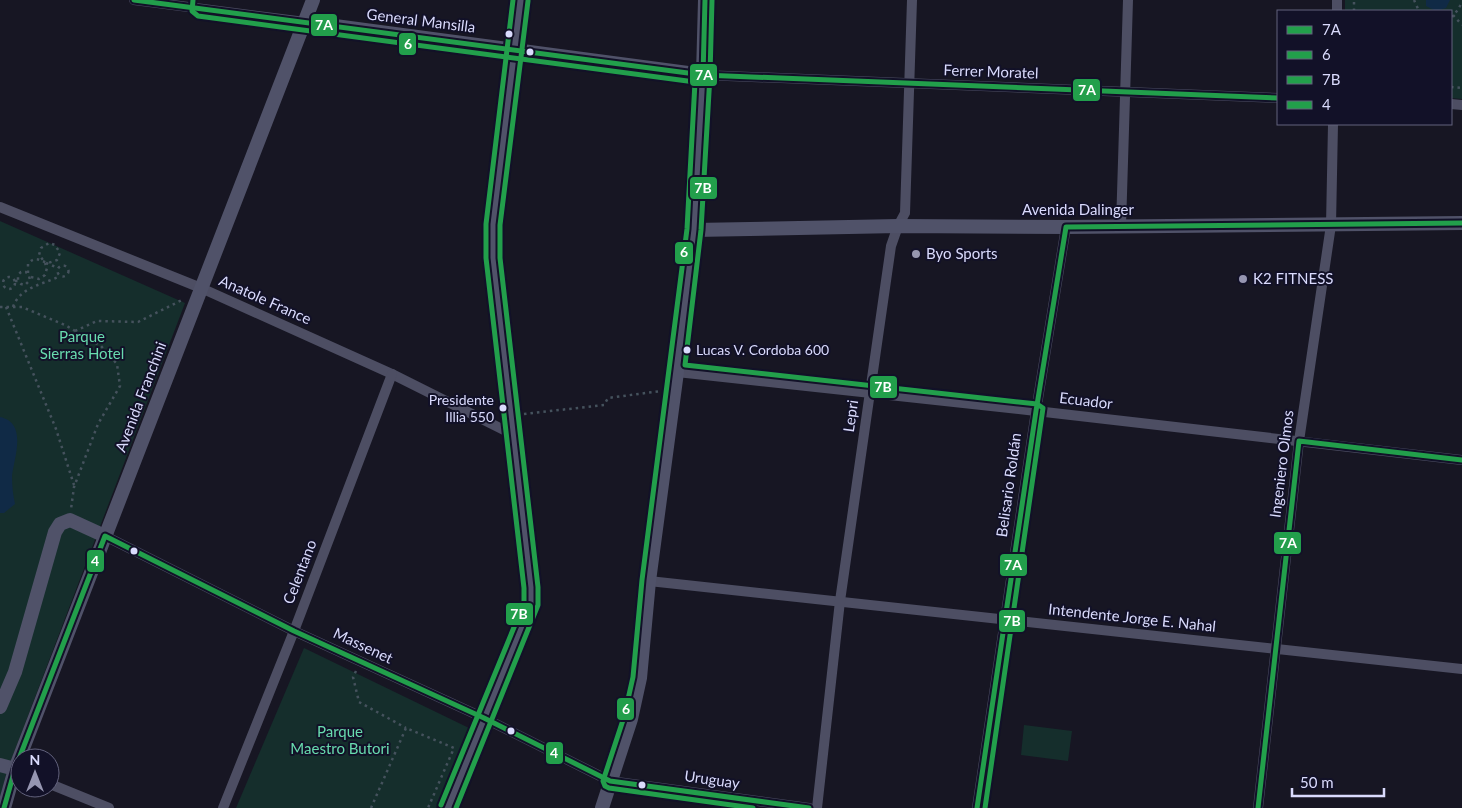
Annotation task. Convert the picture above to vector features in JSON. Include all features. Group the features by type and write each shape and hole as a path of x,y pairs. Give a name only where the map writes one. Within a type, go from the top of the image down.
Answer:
{"street":[{"name":"General Mansilla","path":"134,0 200,4 305,22 703,75"},
{"name":"Avenida Franchini","path":"25,748 105,536 314,0"},
{"path":"448,808 531,604 531,588 492,258 493,233 521,0"},
{"path":"602,808 631,719 640,678 649,581 694,230 703,75 705,0"},
{"name":"Lepri","path":"817,808 840,602 870,393 892,246 898,226 905,213 912,0"},
{"path":"1121,226 1128,0"},
{"name":"Ferrer Moratel","path":"703,75 1277,98"},
{"name":"Ingeniero Olmos","path":"1258,808 1299,441 1331,225 1333,125"},
{"name":"Anatole France","path":"0,207 201,288 392,374 512,434"},
{"name":"Avenida Dalinger","path":"694,230 898,226 1066,227 1462,223"},
{"name":"Belisario Roldán","path":"977,808 1036,410 1066,227"},
{"name":"Ecuador","path":"677,372 1036,410 1462,460"},
{"name":"Celentano","path":"223,808 294,631 392,374"},
{"path":"0,708 15,672 50,544 55,532 60,524 70,520 105,536"},
{"name":"Massenet","path":"105,536 294,631 484,718 610,781"},
{"name":"Intendente Jorge E. Nahal","path":"649,581 1462,669"},
{"name":"Uruguay","path":"610,781 809,808"},
{"path":"60,788 110,808"},
{"name":"Avenida Franchini","path":"4,808 10,790"}],"path":[{"path":"1462,2 1452,16 1462,25"},
{"path":"44,261 36,259 30,261 27,267 28,275 30,280 25,285 20,284 16,281 11,277 7,277 3,282 3,286 11,290 14,287 16,281 17,277 20,273 24,272 28,275 36,279 45,275 47,268 44,261 39,255 41,248 49,243 56,244 59,250 59,257 51,263 44,261"},
{"path":"44,261 58,268"},
{"path":"13,307 16,298 23,291 67,274 68,269 64,265 58,268"},
{"path":"58,268 60,276"},
{"path":"75,331 97,321 138,322 177,303 201,288"},
{"path":"0,307 22,308 65,325 101,346 118,364 120,386 98,424 74,487 70,520"},
{"path":"6,307 56,429 74,487"},
{"path":"510,415 604,405 608,398 675,389"},
{"path":"361,661 353,677 359,702 406,728 454,748 428,808"},
{"path":"371,808 406,728"}],"green space":[{"path":"1345,0 1462,0 1462,99 1452,98 1452,10 1345,10"},
{"name":"Parque Sierras Hotel","path":"0,221 185,303 16,748 10,748 10,763 0,798"},
{"name":"Parque Maestro Butori","path":"304,648 469,728 436,808 236,808"},
{"path":"1024,725 1072,731 1068,761 1021,755"}],"water":[{"path":"1426,0 1450,0 1446,8 1439,10 1434,10 1426,6"},
{"path":"0,417 9,421 14,426 17,434 12,476 15,504 4,513 0,513"}],"transit line":[{"name":"7A","path":"134,0 703,75 1277,98"},
{"name":"6","path":"193,0 192,11 198,16 695,82 687,229 642,580 633,677 624,717 603,781 605,786 609,788 753,808"},
{"name":"7B","path":"441,805 524,603 524,588 486,258 486,224 513,0"},
{"name":"7A","path":"703,75 705,0"},
{"name":"7B","path":"712,0 710,75 701,230 685,365 1037,404 1043,408 985,808"},
{"name":"6","path":"456,808 538,605 538,587 500,258 500,225 528,1"},
{"name":"7A","path":"977,808 1036,411 1066,227 1462,223"},
{"name":"7A","path":"1258,808 1299,441 1462,460"},
{"name":"4","path":"4,808 15,769 105,536 294,631 484,718 610,781 809,808"}],"place":[{"name":"Byo Sports","path":"916,254"},
{"name":"K2 FITNESS","path":"1243,279"},
{"name":"Lucas V. Cordoba 600","path":"687,350"},
{"name":"Presidente Illia 550","path":"503,408"}]}
